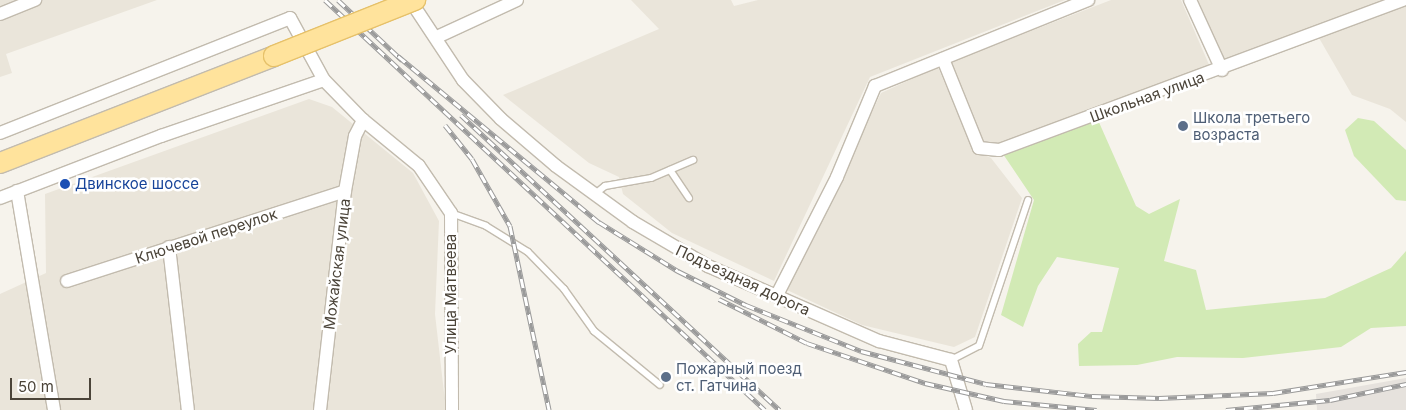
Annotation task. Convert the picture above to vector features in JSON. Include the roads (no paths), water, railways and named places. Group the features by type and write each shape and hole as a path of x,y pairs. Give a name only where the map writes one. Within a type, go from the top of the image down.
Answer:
{"main road":[{"path":"0,163 415,0"}],"street":[{"path":"0,14 35,0"},
{"name":"Подъездная дорога","path":"410,0 437,37 463,80 501,120 595,194 674,248 879,341 951,360"},
{"path":"437,37 518,0"},
{"path":"777,295 837,177 875,86 1088,0"},
{"path":"1190,0 1222,70"},
{"name":"Школьная улица","path":"943,59 979,148 999,150 1222,70 1404,0"},
{"name":"Улица Матвеева","path":"0,133 290,18 324,80 363,120 419,166 451,213 452,410"},
{"path":"0,198 324,80"},
{"name":"Можайская улица","path":"320,410 345,191 355,136 363,120"},
{"path":"17,191 54,410"},
{"name":"Ключевой переулок","path":"67,281 345,191"},
{"path":"169,247 188,410"},
{"path":"951,360 966,410"}],"lane":[{"path":"595,194 605,186 670,170 693,160"},
{"path":"670,170 689,198"},
{"path":"951,360 979,346 1028,200"},
{"path":"451,213 486,226 528,252 564,289 594,331 660,385"}],"railway":[{"path":"325,0 765,410"},
{"path":"338,0 402,60"},
{"path":"398,56 599,222 678,271 746,305 861,351 986,384 1092,396 1159,398 1273,393 1406,372"},
{"path":"461,115 780,410"},
{"path":"445,125 472,159 510,226 549,410"},
{"path":"719,299 807,343 925,383 1004,401 1097,410"},
{"path":"1226,410 1330,400 1406,384"}],"place":[{"name":"Школа третьего возраста","path":"1183,126"},
{"name":"Двинское шоссе","path":"65,184"},
{"name":"Пожарный поезд ст. Гатчина","path":"666,377"}]}
